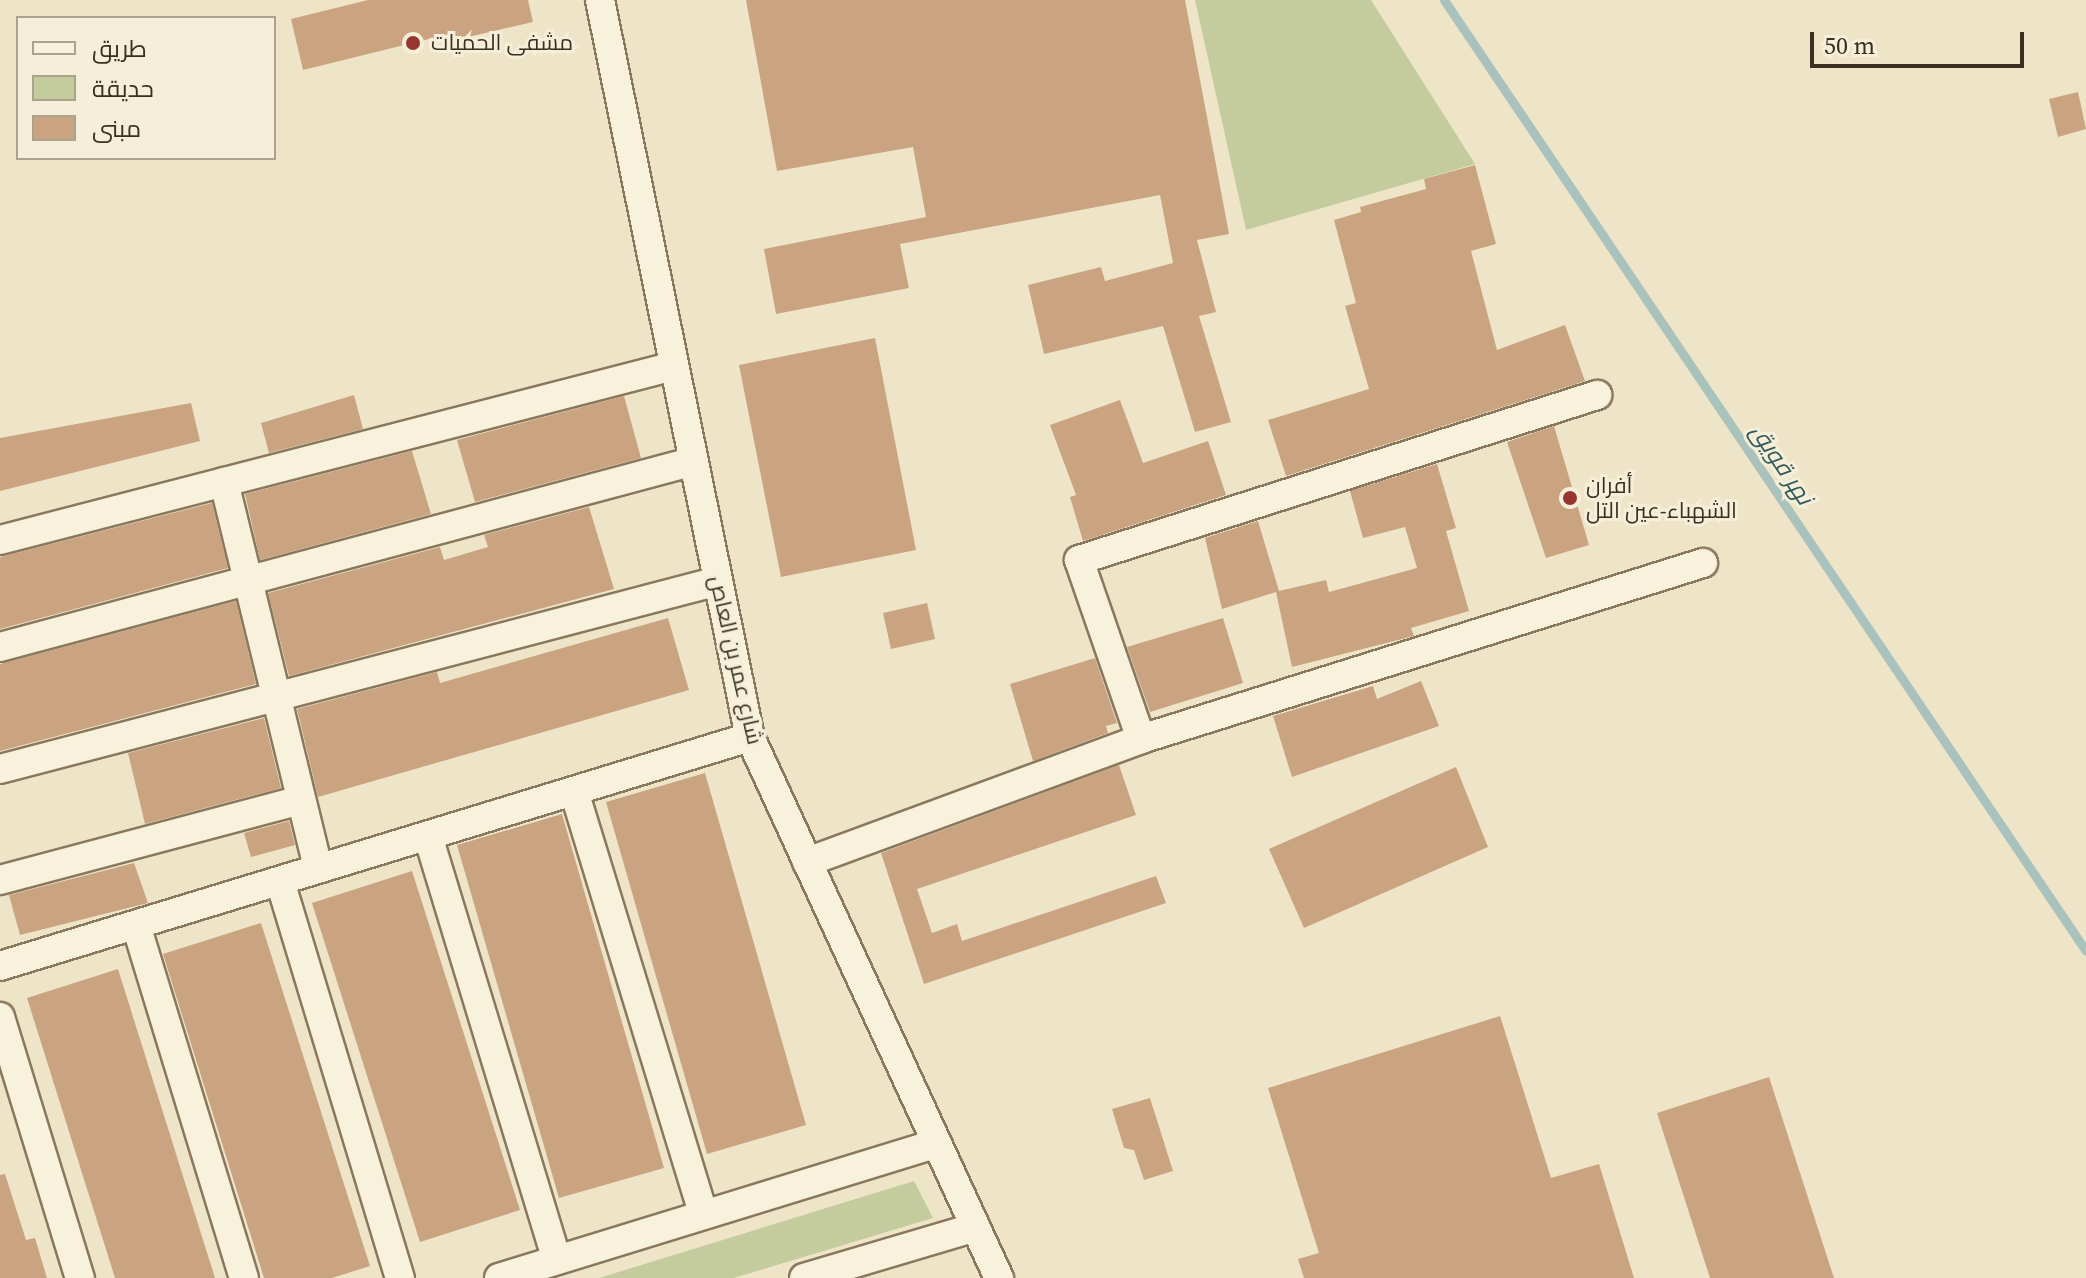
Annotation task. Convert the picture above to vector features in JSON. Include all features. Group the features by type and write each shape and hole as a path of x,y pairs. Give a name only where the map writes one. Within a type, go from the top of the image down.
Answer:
{"street":[{"name":"شارع عمر بن العاص","path":"600,0 750,737 999,1278"},
{"path":"0,540 674,366"},
{"path":"1141,739 1079,560 1597,395"},
{"path":"0,647 694,461"},
{"path":"224,482 318,869"},
{"path":"807,862 1141,739 1703,563"},
{"path":"0,769 718,581"},
{"path":"0,966 750,737"},
{"path":"574,791 704,1215"},
{"path":"0,880 301,800"},
{"path":"428,836 557,1260"},
{"path":"280,881 400,1278"},
{"path":"136,925 244,1278"},
{"path":"0,1017 80,1278"},
{"path":"499,1278 937,1143"},
{"path":"804,1278 976,1227"}],"green space":[{"path":"1195,0 1371,0 1475,164 1246,230"},
{"path":"914,1181 933,1218 734,1278 599,1278"}],"building":[{"path":"368,0 528,0 533,22 455,40 453,33 303,70 291,19"},
{"path":"746,0 1185,0 1229,234 1197,240 1216,312 1199,316 1231,422 1195,432 1163,326 1044,354 1028,285 1101,267 1105,281 1173,263 1160,195 900,244 909,288 776,314 764,249 926,217 913,147 777,171"},
{"path":"2078,92 2086,129 2058,137 2049,99"},
{"path":"1475,165 1496,244 1471,251 1497,350 1565,325 1585,381 1286,476 1268,420 1369,389 1345,306 1356,303 1334,220 1361,212 1360,207 1426,189 1424,179"},
{"path":"875,338 916,550 781,577 739,365"},
{"path":"354,395 363,429 269,453 261,423"},
{"path":"624,396 641,458 475,502 457,440"},
{"path":"1120,400 1143,463 1208,441 1226,495 1083,541 1070,497 1076,495 1050,425"},
{"path":"191,403 200,441 0,491 0,438"},
{"path":"1554,426 1589,545 1546,558 1507,442"},
{"path":"412,451 431,514 260,560 245,494"},
{"path":"1437,464 1456,528 1446,531 1469,611 1411,628 1414,636 1292,667 1276,592 1222,609 1205,538 1258,521 1279,591 1326,580 1329,592 1417,568 1405,527 1363,538 1350,491"},
{"path":"212,503 228,568 0,629 0,557"},
{"path":"589,507 614,589 289,676 268,593 440,547 444,560 488,547 484,535"},
{"path":"236,601 256,684 0,751 0,664"},
{"path":"927,603 935,639 891,649 883,613"},
{"path":"668,618 689,690 318,797 297,709 437,672 440,683"},
{"path":"1223,618 1243,683 1150,712 1127,647"},
{"path":"1095,658 1117,723 1106,726 1108,733 1033,761 1010,684"},
{"path":"1421,681 1439,726 1292,777 1273,716 1373,686 1377,699"},
{"path":"264,718 281,788 145,824 128,753"},
{"path":"1119,765 1136,815 917,889 932,933 957,924 962,941 1156,876 1166,903 924,984 881,853"},
{"path":"1456,767 1488,847 1304,928 1269,849"},
{"path":"705,773 806,1125 707,1154 606,802"},
{"path":"562,814 664,1168 559,1198 457,845"},
{"path":"289,821 295,845 251,857 244,833"},
{"path":"134,863 148,903 20,935 9,895"},
{"path":"412,871 520,1210 420,1242 312,903"},
{"path":"261,923 370,1266 332,1278 264,1278 163,954"},
{"path":"118,969 215,1278 115,1278 27,998"},
{"path":"1500,1016 1551,1178 1599,1164 1634,1278 1304,1278 1298,1259 1319,1253 1268,1088"},
{"path":"1769,1077 1834,1278 1710,1278 1657,1113"},
{"path":"1150,1098 1173,1171 1144,1180 1134,1150 1124,1148 1112,1109"},
{"path":"5,1174 26,1240 35,1238 47,1278 0,1278 0,1175"}],"waterway":[{"name":"نهر قويق","path":"1444,0 2086,951"}],"place":[{"name":"مشفى الحميات","path":"413,43"},
{"name":"أفران الشهباء-عين التل","path":"1570,498"}]}
